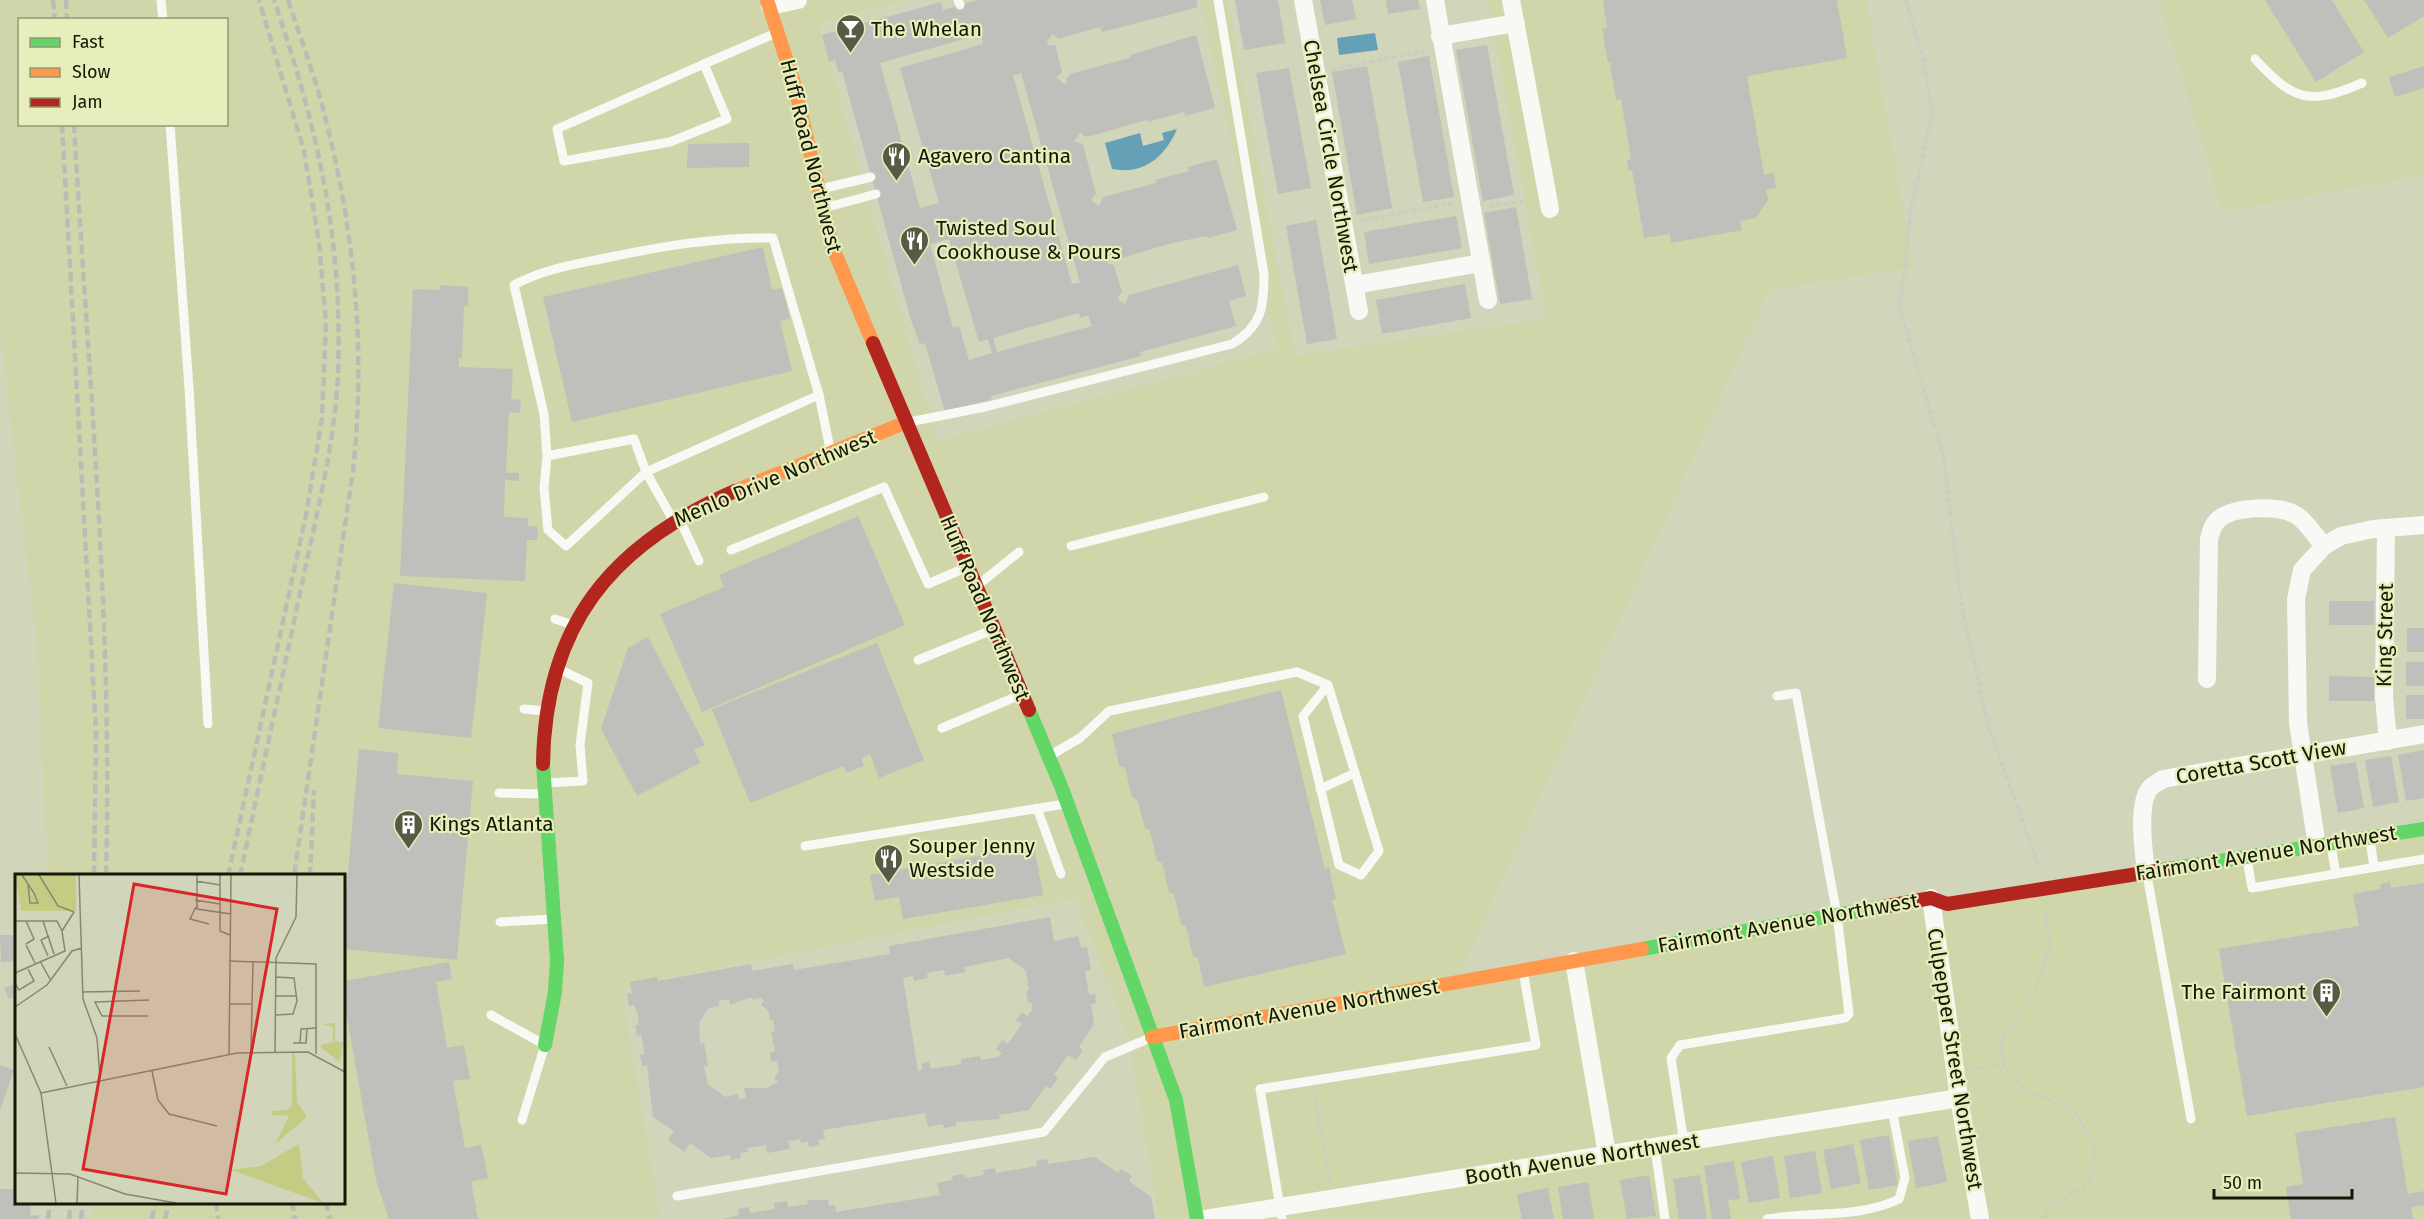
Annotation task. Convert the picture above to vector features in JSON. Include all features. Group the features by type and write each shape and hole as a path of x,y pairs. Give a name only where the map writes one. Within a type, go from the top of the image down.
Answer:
{"street":[{"path":"768,3 798,0"},
{"name":"Chelsea Circle Northwest","path":"1303,0 1359,311"},
{"path":"1435,0 1435,43 1488,300"},
{"path":"1511,0 1550,209"},
{"name":"Huff Road Northwest","path":"768,3 794,83 817,190 844,278 1067,803 1176,1100 1197,1219"},
{"path":"1435,43 1516,23"},
{"path":"1355,285 1481,263"},
{"name":"Menlo Drive Northwest","path":"544,1045 553,1006 557,961 544,789 546,711 556,668 573,625 597,589 620,563 645,540 676,519 907,422"},
{"path":"2207,680 2208,557 2213,526 2220,518 2232,512 2284,511 2296,515 2324,546"},
{"path":"2324,844 2302,755 2298,723 2296,599 2302,570 2324,546 2341,536 2385,528 2424,525"},
{"name":"King Street","path":"2385,528 2384,705 2388,741"},
{"name":"Coretta Scott View","path":"2146,872 2142,824 2144,800 2150,787 2179,775 2424,734"},
{"name":"Fairmont Avenue Northwest","path":"1152,1037 1932,898 1947,904 2424,829"},
{"name":"Culpepper Street Northwest","path":"1932,898 1959,1098 1980,1219"},
{"path":"1574,961 1607,1154"},
{"name":"Booth Avenue Northwest","path":"1205,1219 1281,1213 1607,1154 1959,1098"}],"lane":[{"path":"161,0 163,18"},
{"path":"907,422 985,407 1232,344 1250,333 1264,302 1264,274 1218,0"},
{"path":"704,64 727,118 670,142 564,161 557,129 704,64 778,32"},
{"path":"2255,59 2280,86 2314,99 2362,83"},
{"path":"170,126 189,388 207,724"},
{"path":"817,190 871,177"},
{"path":"848,183 853,200"},
{"path":"822,209 876,194"},
{"path":"819,395 646,472 566,546 548,530 544,488 547,456 544,414 514,285 539,271 672,244 734,237 773,238 819,395 831,452"},
{"path":"547,456 634,439 646,472 699,561"},
{"path":"731,550 884,487 928,584 968,567"},
{"path":"1071,546 1264,496"},
{"path":"976,586 1019,552"},
{"path":"555,619 573,625"},
{"path":"918,660 994,629"},
{"path":"499,793 544,789 584,781 580,745 588,683 556,668"},
{"path":"1048,756 1080,738 1109,711 1297,672 1328,685"},
{"path":"1328,685 1379,852 1361,875 1339,865 1303,716 1328,685"},
{"path":"1684,1143 1671,1058 1680,1045 1845,1018 1849,1014 1837,915 1796,693 1777,696"},
{"path":"942,728 1022,694"},
{"path":"524,709 546,711"},
{"path":"1320,789 1355,773"},
{"path":"805,846 1067,803"},
{"path":"1037,808 1061,874"},
{"path":"2369,837 2374,867"},
{"path":"2324,844 2336,874"},
{"path":"2246,857 2252,888 2424,859"},
{"path":"2146,872 2191,1119"},
{"path":"500,922 554,919"},
{"path":"1281,1213 1260,1089 1536,1046 1523,970"},
{"path":"491,1015 544,1045 522,1120"},
{"path":"677,1196 1044,1132 1105,1057 1152,1037"},
{"path":"1767,1219 1852,1214 1886,1206 1899,1199 1905,1178 1892,1109"},
{"path":"1655,1148 1665,1219"}],"path":[{"path":"1906,0 1924,62 1932,114 1911,208 1900,308 1943,455 1962,608 1988,725 2039,862 2050,945 2033,995 2001,1040 2003,1064 2024,1089 2075,1111 2097,1149 2088,1184 2053,1203 2041,1219"},
{"path":"1328,70 1435,43"},
{"path":"1479,208 1522,201"},
{"path":"1355,221 1457,203"},
{"path":"1970,1069 2003,1064"},
{"path":"1314,1092 1330,1183"}],"shaded area":[{"path":"0,0 907,0 818,23 937,441 1278,349 1200,0 1227,0 1295,356 1547,319 1488,0 1866,0 1913,267 1769,290 1452,990 1618,959 2424,831 2424,1219 1159,1219 1128,1035 1075,898 621,987 660,1219 91,1219 94,1204 345,1204 345,874 48,874 37,644 0,331"},
{"path":"2159,0 2424,0 2424,175 2223,211"}],"water":[{"path":"1375,33 1378,50 1339,55 1337,38"},
{"path":"1177,129 1160,156 1152,162 1134,169 1112,169 1105,143 1140,133 1143,146 1164,140 1162,133"}],"building":[{"path":"978,0 1196,0 1198,7 1102,32 1100,27 1058,39 1053,34 1047,41 1048,45 1055,45 1062,72 1056,77 1064,84 1067,83 1066,79 1070,74 1130,58 1130,55 1196,35 1215,108 1185,116 1184,112 1148,122 1147,120 1087,137 1081,132 1074,141 1083,145 1096,194 1091,200 1099,206 1103,197 1156,183 1155,180 1189,171 1188,167 1217,159 1237,230 1208,238 1207,236 1172,243 1118,259 1113,254 1108,264 1114,265 1122,292 1118,297 1125,305 1129,295 1238,265 1246,296 1229,301 1236,326 1140,352 1141,356 991,396 992,399 945,412 925,343 920,344 911,320 842,71 838,72 835,60 829,62 822,35 941,2 943,10","holes":["981,34 983,44 900,68 939,203 920,208 880,63","1021,73 1080,283 1072,284 1013,76","949,239 979,342 988,339 992,353 969,360 959,326 953,328 930,244","1079,313 1080,318 1088,315 1092,326 997,352 993,338"]},
{"path":"1235,0 1278,0 1285,43 1244,50"},
{"path":"1320,0 1352,0 1356,19 1325,25"},
{"path":"1386,0 1418,0 1420,9 1388,14"},
{"path":"1603,0 1837,0 1847,58 1747,76 1764,175 1774,173 1776,188 1766,190 1768,200 1756,218 1740,221 1742,230 1671,243 1670,234 1644,238 1632,170 1629,171 1627,160 1631,159 1621,99 1616,100 1610,65 1613,62 1608,63 1602,28 1607,27"},
{"path":"2265,0 2332,0 2364,52 2316,82"},
{"path":"2364,0 2424,0 2424,16 2388,38"},
{"path":"1487,45 1514,195 1483,201 1456,50"},
{"path":"1429,56 1454,197 1423,202 1398,62"},
{"path":"1367,66 1392,208 1357,215 1332,72"},
{"path":"2424,66 2424,88 2395,97 2389,77"},
{"path":"1289,68 1311,188 1278,194 1256,73"},
{"path":"749,143 749,167 687,168 688,144"},
{"path":"1516,207 1532,299 1500,304 1484,213"},
{"path":"1456,216 1462,248 1369,264 1364,232"},
{"path":"1316,220 1337,339 1307,344 1286,226"},
{"path":"763,247 772,290 782,288 790,319 780,321 792,371 572,422 543,297"},
{"path":"1465,284 1471,318 1382,334 1376,300"},
{"path":"440,285 468,287 468,306 462,306 464,308 462,358 459,358 459,367 513,369 511,399 521,400 520,413 509,412 506,473 519,473 519,481 505,480 504,517 528,518 528,526 538,527 537,540 527,540 525,581 400,576 413,289 440,290"},
{"path":"858,516 905,625 702,712 660,614 724,587 719,575"},
{"path":"394,583 487,593 471,738 378,728"},
{"path":"2329,601 2374,601 2374,625 2329,625"},
{"path":"2407,628 2424,628 2424,652 2407,652"},
{"path":"648,637 705,745 694,750 700,763 637,796 601,729 628,648"},
{"path":"877,643 924,760 879,778 870,754 861,758 864,766 846,773 844,766 750,803 712,709"},
{"path":"2406,662 2424,662 2424,686 2406,686"},
{"path":"2329,676 2374,677 2374,701 2329,701"},
{"path":"1281,690 1325,869 1329,867 1336,899 1332,900 1346,954 1204,987 1198,958 1193,956 1186,927 1181,924 1174,895 1169,892 1162,863 1157,861 1150,831 1145,828 1137,799 1132,797 1125,768 1119,765 1112,734"},
{"path":"2406,695 2424,695 2424,719 2406,719"},
{"name":"Kings Atlanta","path":"359,749 398,753 397,774 473,781 457,960 345,949 345,906"},
{"path":"2424,750 2424,798 2406,801 2398,755"},
{"path":"2391,756 2399,802 2373,807 2365,760"},
{"path":"2356,762 2364,808 2338,813 2330,766"},
{"path":"1034,846 1043,895 903,919 899,897 875,901 870,875"},
{"name":"The Fairmont","path":"2390,882 2391,888 2424,883 2424,1087 2247,1116 2219,949 2359,926 2353,894 2381,889 2380,884"},
{"path":"1050,917 1054,941 1078,936 1081,948 1087,947 1091,970 1085,971 1089,995 1095,994 1096,1003 1091,1004 1094,1024 1079,1047 1083,1050 1076,1060 1068,1055 1054,1075 1058,1078 1050,1089 1046,1086 1029,1110 999,1115 1000,1119 956,1122 956,1126 944,1128 943,1124 928,1127 925,1113 823,1130 825,1139 818,1140 819,1145 809,1147 808,1141 801,1143 800,1139 788,1141 790,1149 767,1153 766,1145 747,1148 748,1152 740,1153 741,1158 731,1160 730,1155 711,1158 690,1143 684,1152 668,1140 674,1131 653,1117 647,1065 642,1066 640,1055 645,1054 641,1035 637,1036 635,1025 639,1025 638,1015 634,1005 629,1006 627,994 632,993 630,982 657,977 658,981 751,964 752,971 793,964 794,970 890,954 889,946","holes":["1009,958 1026,971 1028,1003 1031,1002 1033,1009 1027,1016 1022,1012 1016,1020 1022,1024 1008,1044 1002,1040 996,1049 1002,1053 998,1057 981,1060 980,1056 961,1059 961,1064 931,1069 929,1061 922,1063 922,1070 918,1071 903,978 913,976 914,981 928,978 927,973 944,970 945,976 965,972 964,967","752,997 753,1000 761,998 764,1001 761,1005 768,1010 770,1020 773,1020 775,1031 771,1032 775,1051 770,1052 771,1062 777,1061 779,1071 774,1078 778,1081 767,1088 744,1088 746,1098 739,1099 738,1094 725,1097 708,1084 704,1066 708,1066 704,1043 700,1044 699,1022 709,1008 719,1006 719,1001 729,999 730,1005"]},
{"path":"0,935 15,935 15,961 1,962"},
{"path":"449,962 452,979 436,982 447,1048 464,1045 470,1079 453,1081 465,1148 481,1145 488,1178 471,1182 478,1219 389,1219 376,1180 346,1012 345,981"},
{"path":"14,984 15,996 9,999 4,988"},
{"path":"0,1065 14,1070 0,1110"},
{"path":"2395,1117 2408,1194 2424,1191 2424,1205 2411,1207 2413,1219 2291,1219 2286,1187 2303,1184 2295,1133"},
{"path":"1889,1135 1898,1185 1869,1190 1860,1140"},
{"path":"1938,1136 1947,1182 1916,1188 1908,1141"},
{"path":"1853,1144 1861,1183 1831,1189 1823,1150"},
{"path":"1815,1151 1822,1193 1790,1198 1784,1156"},
{"path":"1773,1156 1780,1198 1749,1203 1741,1162"},
{"path":"1095,1157 1118,1173 1120,1169 1132,1176 1129,1181 1151,1197 1155,1219 723,1219 739,1215 738,1209 749,1207 750,1213 775,1209 774,1203 787,1201 788,1207 808,1204 807,1200 828,1200 829,1206 835,1205 836,1212 940,1195 937,1183 953,1180 952,1176 964,1174 965,1178 984,1175 983,1170 995,1168 996,1173 1037,1166 1036,1161 1047,1159 1048,1164"},
{"path":"1734,1161 1740,1199 1728,1200 1731,1219 1712,1219 1704,1166"},
{"path":"1649,1175 1656,1216 1627,1219 1620,1180"},
{"path":"1700,1175 1707,1219 1679,1219 1673,1179"},
{"path":"1588,1182 1594,1219 1563,1219 1558,1187"},
{"path":"1548,1188 1554,1219 1522,1219 1517,1194"},
{"path":"0,1189 15,1189 15,1204 31,1204 30,1216 39,1215 38,1219 0,1219"}],"railway":[{"path":"53,0 55,18"},
{"path":"66,0 67,18"},
{"path":"228,874 306,515 322,418 326,323 319,242 304,151 259,0"},
{"path":"240,874 325,474 338,373 336,275 324,183 303,93 274,0"},
{"path":"288,0 318,91 340,184 354,279 358,374 353,470 294,874"},
{"path":"62,126 96,733 94,874"},
{"path":"74,126 103,594 106,688 106,874"},
{"path":"310,874 314,790"},
{"path":"48,1219 50,1204"},
{"path":"69,1219 71,1204"},
{"path":"81,1219 83,1204"},
{"path":"152,1219 155,1204"},
{"path":"165,1219 169,1204"},
{"path":"216,1204 218,1219"},
{"path":"292,1204 295,1219"},
{"path":"326,1204 330,1219"}],"traffic: fast":[{"path":"1029,710 1061,786 1176,1100 1197,1219"},
{"path":"543,764 557,960 555,992 545,1045"},
{"path":"2175,868 2424,829"},
{"path":"1642,949 1888,906"}],"traffic: slow":[{"path":"767,0 794,83 832,246 873,343"},
{"path":"735,491 907,422"},
{"path":"1152,1037 1642,949"}],"traffic: jam":[{"path":"873,343 1029,710"},
{"path":"543,764 547,715 556,670 572,631 593,596 620,564 653,537 691,513 735,491"},
{"path":"1888,906 1931,898 1947,904 2175,868"}],"place":[{"name":"The Whelan","path":"850,54"},
{"name":"Agavero Cantina","path":"897,182"},
{"name":"Twisted Soul Cookhouse & Pours","path":"915,266"},
{"name":"Kings Atlanta","path":"408,850"},
{"name":"Souper Jenny Westside","path":"888,884"},
{"name":"The Fairmont","path":"2327,1018"}]}
